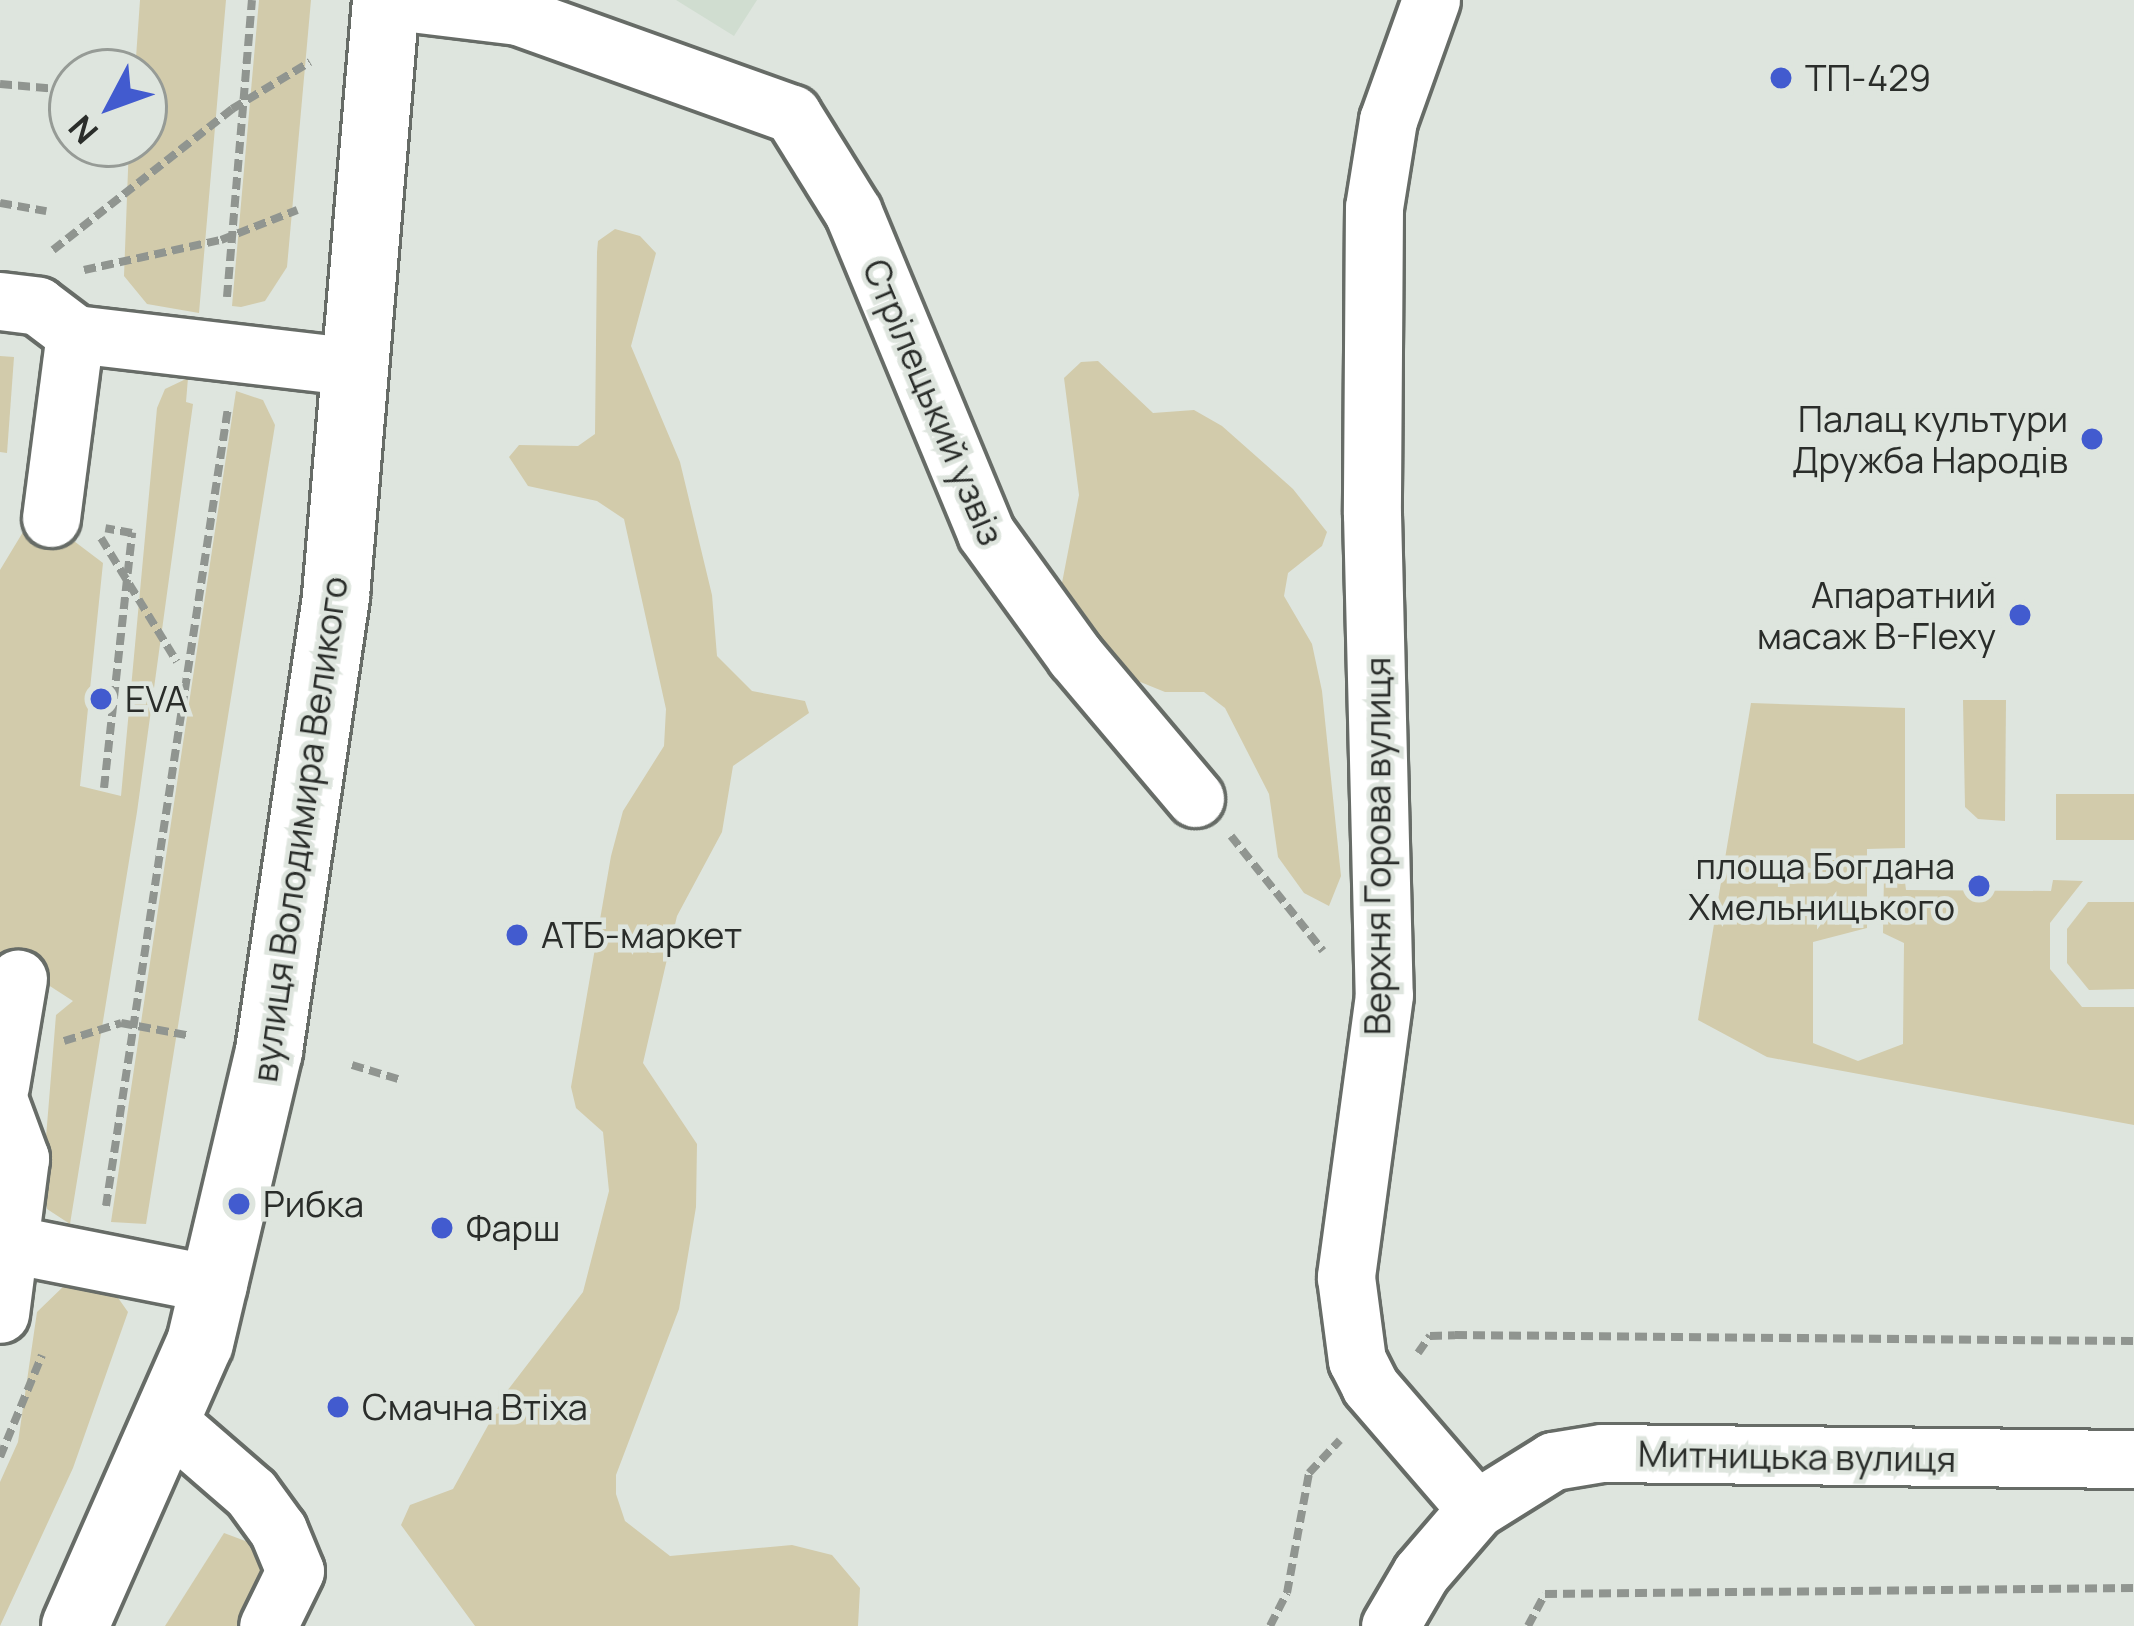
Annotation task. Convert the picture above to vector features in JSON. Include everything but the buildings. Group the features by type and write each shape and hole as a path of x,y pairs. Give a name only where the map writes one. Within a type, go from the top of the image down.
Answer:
{"main road":[{"name":"вулиця Володимира Великого","path":"75,1626 169,1422 218,1286 291,918 335,596 386,0"}],"street":[{"name":"Стрілецький узвіз","path":"386,0 518,16 792,114 853,212 986,533 1195,798"},
{"name":"Верхня Горова вулиця","path":"1431,0 1388,120 1371,266 1384,995 1346,1277 1357,1360 1379,1401 1476,1509"},
{"path":"0,301 38,306 75,334 354,367"},
{"path":"50,518 75,334"},
{"path":"0,1086 14,1004"},
{"path":"0,1104 20,1158 0,1314"},
{"path":"6,1242 99,1256 218,1286"},
{"path":"169,1422 251,1493 278,1530 295,1571 268,1626"},
{"name":"Митницька вулиця","path":"1476,1509 1519,1475 1602,1454 2134,1459"},
{"path":"1390,1626 1421,1573 1476,1509"}],"path":[{"path":"99,1256 230,391 232,236 252,0"},
{"path":"42,258 243,103 310,62"},
{"path":"0,84 48,88"},
{"path":"0,203 46,211"},
{"path":"64,273 232,236 297,210"},
{"path":"104,788 127,577 132,533 92,525 127,577 177,662"},
{"path":"1195,798 1328,958"},
{"path":"14,1004 57,1042 134,1025 191,1036"},
{"path":"352,1065 398,1079"},
{"path":"1270,1626 1287,1593 1309,1472 1379,1401 1430,1336 2134,1342"},
{"path":"0,1457 45,1348"},
{"path":"1528,1626 1545,1594 2134,1588"}],"shaded area":[{"path":"140,0 226,0 199,313 147,304 124,276 128,168 168,168 168,48 137,48"},
{"path":"259,0 311,0 287,267 265,301 241,307 232,306"},
{"path":"676,0 757,0 734,36"},
{"path":"615,229 640,236 656,253 631,346 680,462 712,595 717,656 752,691 805,701 809,713 733,766 722,832 677,916 643,1063 697,1144 696,1207 679,1309 616,1475 616,1494 625,1521 670,1556 792,1545 832,1555 860,1588 858,1626 475,1626 401,1525 410,1505 453,1489 507,1391 583,1292 609,1191 603,1132 576,1108 571,1087 611,856 623,811 664,746 666,709 624,519 597,501 528,486 509,457 519,445 578,446 595,434 598,241"},
{"path":"0,356 14,357 7,453 0,452"},
{"path":"1098,361 1153,413 1194,410 1222,426 1293,489 1327,532 1322,546 1288,573 1284,596 1312,644 1322,691 1341,876 1329,906 1304,893 1278,857 1269,794 1225,708 1204,692 1165,692 1133,679 1061,588 1079,495 1064,378 1081,362"},
{"path":"188,378 186,402 193,404 137,812 70,1224 47,1209 43,1174 56,1015 73,1001 39,979 0,976 0,570 23,532 66,535 103,563 80,786 121,796 157,408 165,389"},
{"path":"236,391 263,400 275,425 146,1224 111,1222"},
{"path":"1963,700 2006,700 2005,821 1978,819 1965,807"},
{"path":"1751,703 1905,708 1905,848 1867,849 1867,928 1813,942 1813,1043 1858,1061 1903,1044 1904,943 1883,933 1884,874 1904,874 1906,890 2051,891 2053,880 2083,881 2050,923 2050,969 2082,1007 2134,1007 2134,1125 1767,1057 1698,1020"},
{"path":"2056,794 2134,794 2134,840 2056,840"},
{"path":"2088,902 2134,902 2134,989 2089,990 2067,963 2067,929"},
{"path":"67,1283 109,1285 128,1312 73,1468 0,1626 0,1482 18,1442 37,1312"},
{"path":"224,1533 256,1545 268,1566 241,1626 165,1626"}],"place":[{"name":"ТП-429","path":"1781,78"},
{"name":"Палац культури Дружба Народів","path":"2092,439"},
{"name":"Апаратний масаж B-Flexy","path":"2020,615"},
{"name":"EVA","path":"101,699"},
{"name":"площа Богдана Хмельницького","path":"1979,886"},
{"name":"АТБ-маркет","path":"517,935"},
{"name":"Рибка","path":"239,1204"},
{"name":"Фарш","path":"442,1228"},
{"name":"Смачна Втіха","path":"338,1407"}]}
